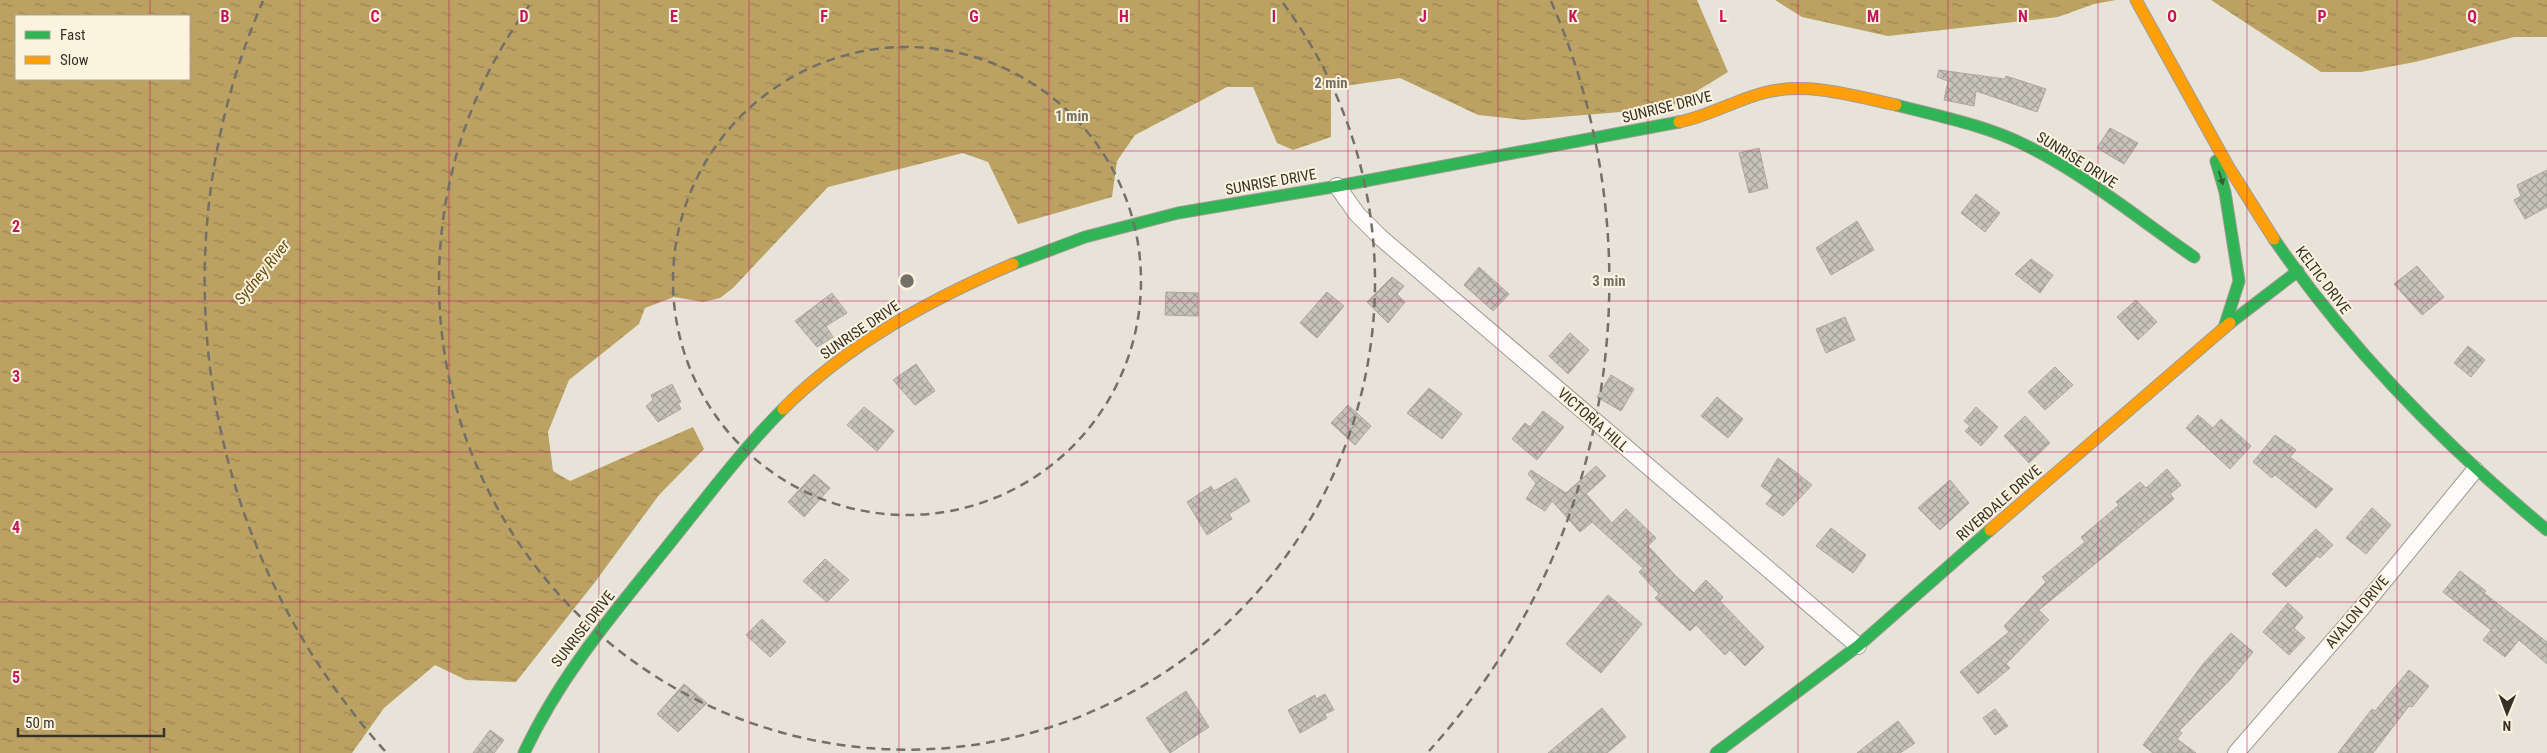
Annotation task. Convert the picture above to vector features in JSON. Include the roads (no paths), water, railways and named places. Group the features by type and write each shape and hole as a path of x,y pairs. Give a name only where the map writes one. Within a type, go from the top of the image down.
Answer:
{"street":[{"name":"KELTIC DRIVE","path":"2136,0 2207,131 2261,220 2343,331 2388,382 2475,470 2547,530"},
{"name":"SUNRISE DRIVE","path":"524,753 559,684 718,482 777,414 839,360 943,295 1008,266 1087,236 1170,215 1338,186 1686,121 1774,89 1792,87 1815,88 1905,108 1974,126 2015,141 2085,181 2194,257"},
{"path":"2207,131 2225,192 2239,281 2224,328"},
{"name":"VICTORIA HILL","path":"1338,186 1357,214 1380,237 1858,646"},
{"name":"RIVERDALE DRIVE","path":"1716,753 1858,646 2224,328 2298,271"},
{"name":"AVALON DRIVE","path":"2236,753 2360,610 2475,470"}],"water":[{"name":"Sydney River","path":"0,0 1697,0 1728,72 1669,108 1524,120 1478,115 1400,78 1331,88 1331,137 1293,150 1277,143 1253,87 1227,87 1135,135 1117,161 1112,197 1018,224 988,162 963,153 828,187 733,288 720,298 703,302 674,297 645,308 639,324 569,380 548,432 553,471 570,481 693,427 704,449 659,495 595,582 516,682 466,680 435,665 384,708 352,753 0,753"},
{"path":"1775,0 2116,0 2094,4 2058,17 1888,36 1802,17"},
{"path":"2211,0 2547,0 2547,37 2514,37 2415,62 2361,72 2321,72"}]}
